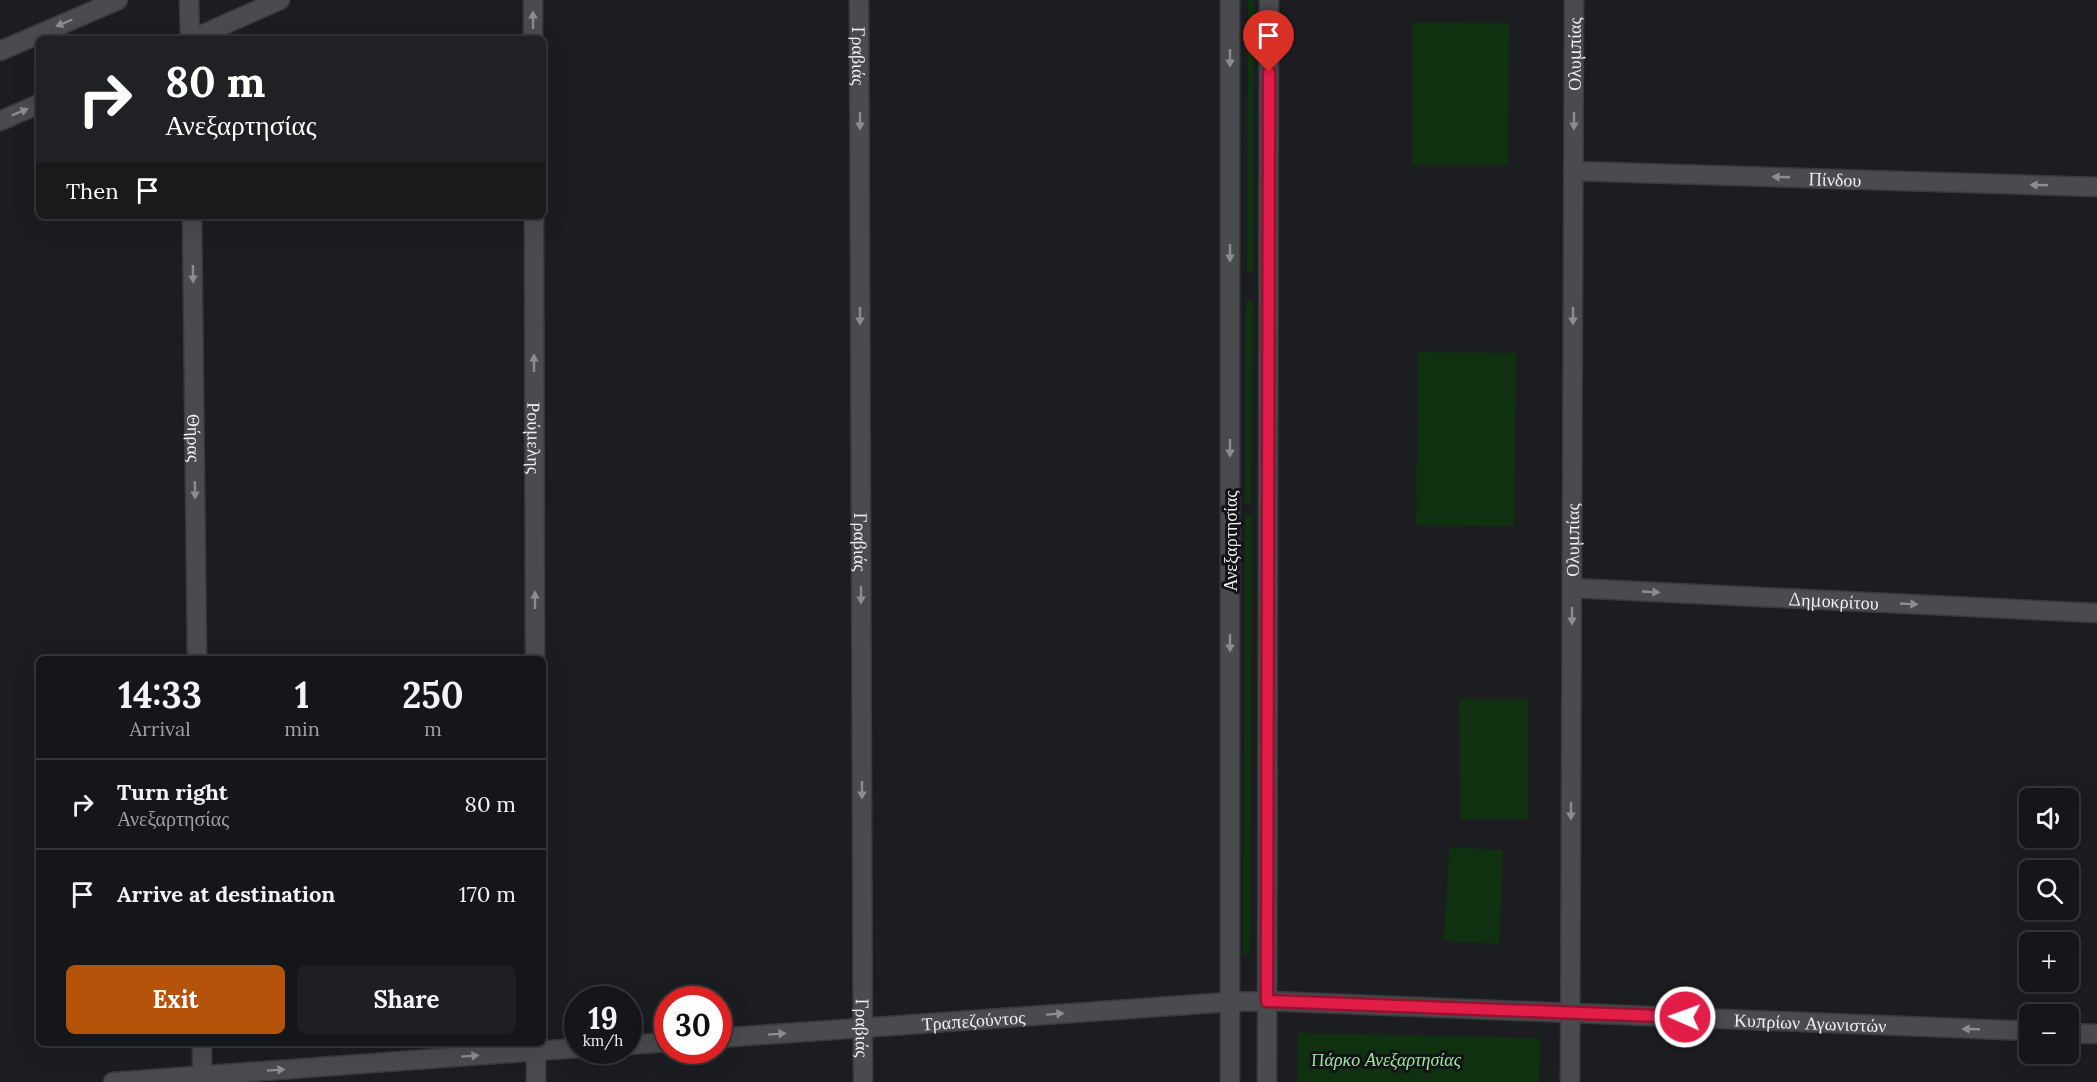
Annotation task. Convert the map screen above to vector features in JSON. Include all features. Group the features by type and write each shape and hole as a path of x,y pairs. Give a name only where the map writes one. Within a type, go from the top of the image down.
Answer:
{"street":[{"path":"0,51 118,0"},
{"path":"189,0 191,36"},
{"path":"198,36 280,0"},
{"path":"533,0 533,36"},
{"name":"Γραβιάς","path":"859,0 863,1082"},
{"name":"Ανεξαρτησίας","path":"1230,0 1230,1082"},
{"path":"1267,1082 1269,0"},
{"name":"Ολυμπίας","path":"1570,1082 1574,0"},
{"path":"0,120 36,105"},
{"name":"Πίνδου","path":"1573,171 2097,187"},
{"name":"Θήρας","path":"192,219 197,656"},
{"name":"Ρούμελης","path":"534,219 535,656"},
{"name":"Δημοκρίτου","path":"1572,588 2097,613"},
{"name":"Κυπρίων Αγωνιστών","path":"1230,1002 1267,1001 2019,1031"},
{"name":"Τραπεζούντος","path":"732,1037 1230,1002"},
{"path":"2079,1033 2097,1034"},
{"path":"201,1046 202,1079"},
{"path":"536,1047 536,1082"},
{"path":"113,1082 202,1079 536,1047 564,1048"}],"green space":[{"path":"1248,0 1254,0 1253,273 1247,273"},
{"path":"1412,22 1509,23 1508,165 1412,165"},
{"path":"1246,300 1253,300 1251,504 1245,503"},
{"path":"1418,352 1516,353 1514,526 1416,525"},
{"path":"1245,515 1252,515 1250,954 1243,954"},
{"path":"1459,699 1528,699 1528,819 1460,819"},
{"path":"1449,847 1503,850 1499,944 1444,941"},
{"name":"Πάρκο Ανεξαρτησίας","path":"1298,1033 1540,1038 1539,1082 1298,1082"}],"route":[{"path":"1269,72 1267,1001 1685,1017"}]}
